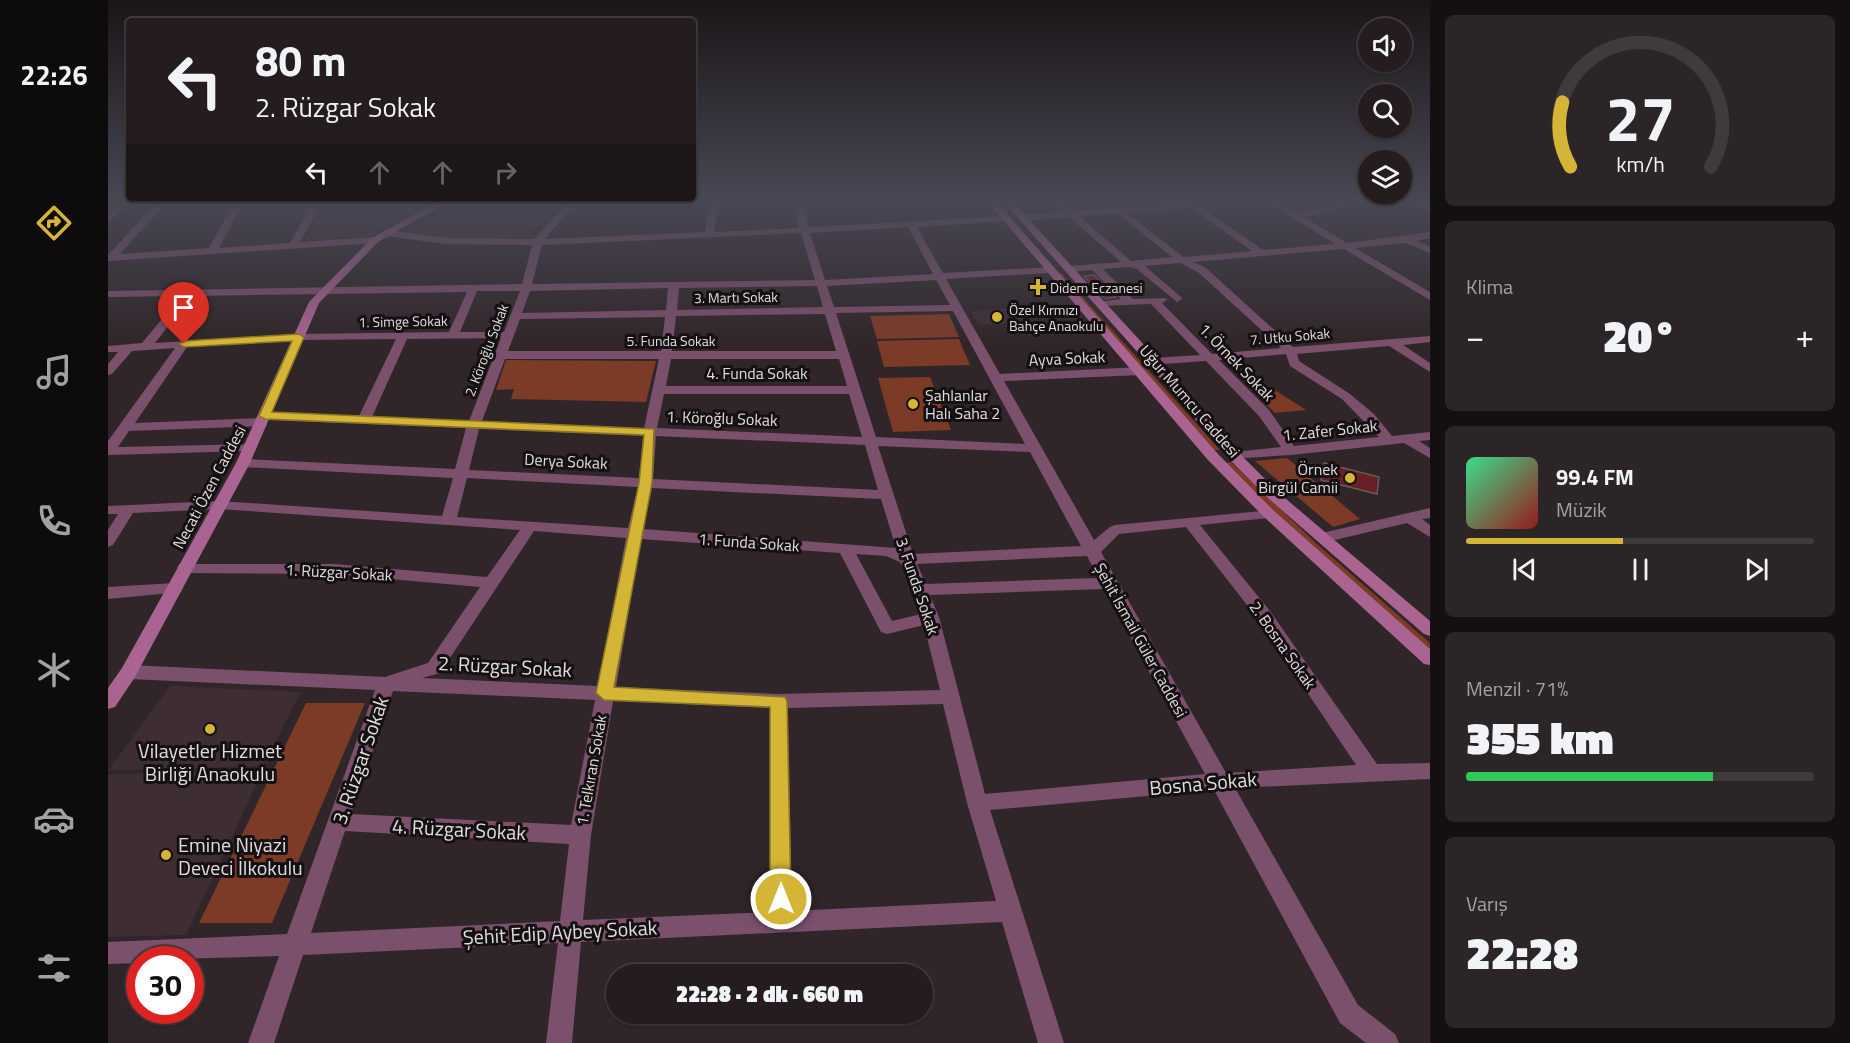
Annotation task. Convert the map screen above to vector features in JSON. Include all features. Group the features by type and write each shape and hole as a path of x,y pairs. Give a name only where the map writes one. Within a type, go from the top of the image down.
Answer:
{"street":[{"path":"109,258 244,249"},
{"name":"Necati Özen Caddesi","path":"110,698 129,672 243,463 308,312 327,289 367,249"},
{"name":"2. Köroğlu Sokak","path":"448,522 474,424 526,288 536,249"},
{"name":"3. Funda Sokak","path":"810,249 831,310 907,559 931,617 977,803 1051,1043"},
{"name":"Şehit İsmail Güler Caddesi","path":"924,249 1349,1014 1386,1043"},
{"name":"Uğur Mumcu Caddesi","path":"1032,249 1213,457 1268,513 1430,659"},
{"name":"Uğur Mumcu Caddesi","path":"1050,249 1234,456 1322,538 1430,630"},
{"path":"1101,304 1177,299 1141,267 1128,264 1110,249"},
{"path":"1167,249 1180,259 1202,270 1291,351 1294,363 1353,402 1375,420 1389,441"},
{"path":"1255,249 1261,253"},
{"path":"111,296 327,289 822,283 1050,270 1314,249"},
{"path":"1350,249 1430,297"},
{"path":"1094,266 1130,302"},
{"name":"1. Telkıran Sokak","path":"559,1043 580,835 604,693 646,483 650,432 673,313 674,286"},
{"path":"453,336 473,289"},
{"path":"146,346 190,292"},
{"name":"1. Örnek Sokak","path":"1153,300 1264,412 1291,451"},
{"name":"3. Martı Sokak","path":"515,316 957,308"},
{"name":"1. Simge Sokak","path":"108,349 299,337 508,335"},
{"path":"364,420 403,336"},
{"name":"7. Utku Sokak","path":"1153,362 1430,339"},
{"path":"1393,343 1430,368"},
{"path":"108,451 184,344"},
{"path":"108,371 129,347"},
{"name":"5. Funda Sokak","path":"499,355 843,355"},
{"name":"Ayva Sokak","path":"996,378 1140,371"},
{"name":"4. Funda Sokak","path":"659,390 856,390"},
{"name":"1. Köroğlu Sokak","path":"125,427 263,419 364,420 1035,447"},
{"name":"1. Zafer Sokak","path":"1234,456 1430,436"},
{"path":"1407,439 1430,454"},
{"path":"108,451 250,447"},
{"path":"1213,457 1234,456"},
{"name":"Derya Sokak","path":"243,463 888,495"},
{"name":"1. Funda Sokak","path":"108,510 219,505 889,551 907,559 1092,551"},
{"path":"108,542 129,508"},
{"path":"1092,551 1115,530 1268,513"},
{"path":"1322,538 1430,513"},
{"path":"1410,518 1430,532"},
{"name":"2. Bosna Sokak","path":"1190,522 1264,615 1371,771"},
{"name":"3. Rüzgar Sokak","path":"261,1043 386,683 434,668 529,528"},
{"path":"845,548 887,628 931,617"},
{"name":"1. Rüzgar Sokak","path":"185,568 334,569 493,583"},
{"path":"920,590 1110,583"},
{"path":"108,593 174,588"},
{"name":"2. Rüzgar Sokak","path":"129,672 779,701 950,697"},
{"path":"779,701 781,921"},
{"name":"Bosna Sokak","path":"977,803 1220,781 1371,771 1430,771"},
{"name":"4. Rüzgar Sokak","path":"338,822 580,835"},
{"name":"Şehit Edip Aybey Sokak","path":"108,953 1012,911"}],"shaded area":[{"path":"1057,273 1061,273 1220,450 1212,450"},
{"name":"Özel Kırmızı Bahçe Anaokulu","path":"1015,308 1025,323 979,325 970,311"},
{"name":"Şahlanlar Halı Saha 2","path":"949,314 959,337 877,339 870,316"},
{"name":"Şahlanlar Halı Saha 2","path":"959,339 970,365 884,367 877,341"},
{"path":"506,360 656,361 646,402 511,399 514,389 496,390"},
{"name":"Şahlanlar Halı Saha 2","path":"930,377 951,430 893,432 878,378"},
{"path":"1275,390 1306,410 1275,413 1254,393"},
{"path":"1287,458 1360,519 1333,527 1255,461"},
{"path":"1231,462 1318,545 1430,643 1430,650 1266,506 1224,463"},
{"name":"Vilayetler Hizmet Birliği Anaokulu","path":"170,686 301,692 263,766 108,771"},
{"path":"306,703 365,703 272,923 199,923"},
{"name":"Emine Niyazi Deveci İlkokulu","path":"263,770 186,935 108,937 108,774"}],"building":[{"path":"1094,275 1116,297 1105,299 1084,276"},
{"name":"Örnek Birgül Camii","path":"1324,463 1379,477 1377,494 1321,480"}],"place":[{"name":"Didem Eczanesi","path":"1038,287"},
{"name":"Özel Kırmızı Bahçe Anaokulu","path":"997,317"},
{"name":"Şahlanlar Halı Saha 2","path":"913,404"},
{"name":"Örnek Birgül Camii","path":"1350,478"},
{"name":"Vilayetler Hizmet Birliği Anaokulu","path":"210,729"},
{"name":"Emine Niyazi Deveci İlkokulu","path":"166,855"}],"route":[{"path":"184,344 299,337 265,416 650,432 646,483 604,693 779,701 781,899"}]}
